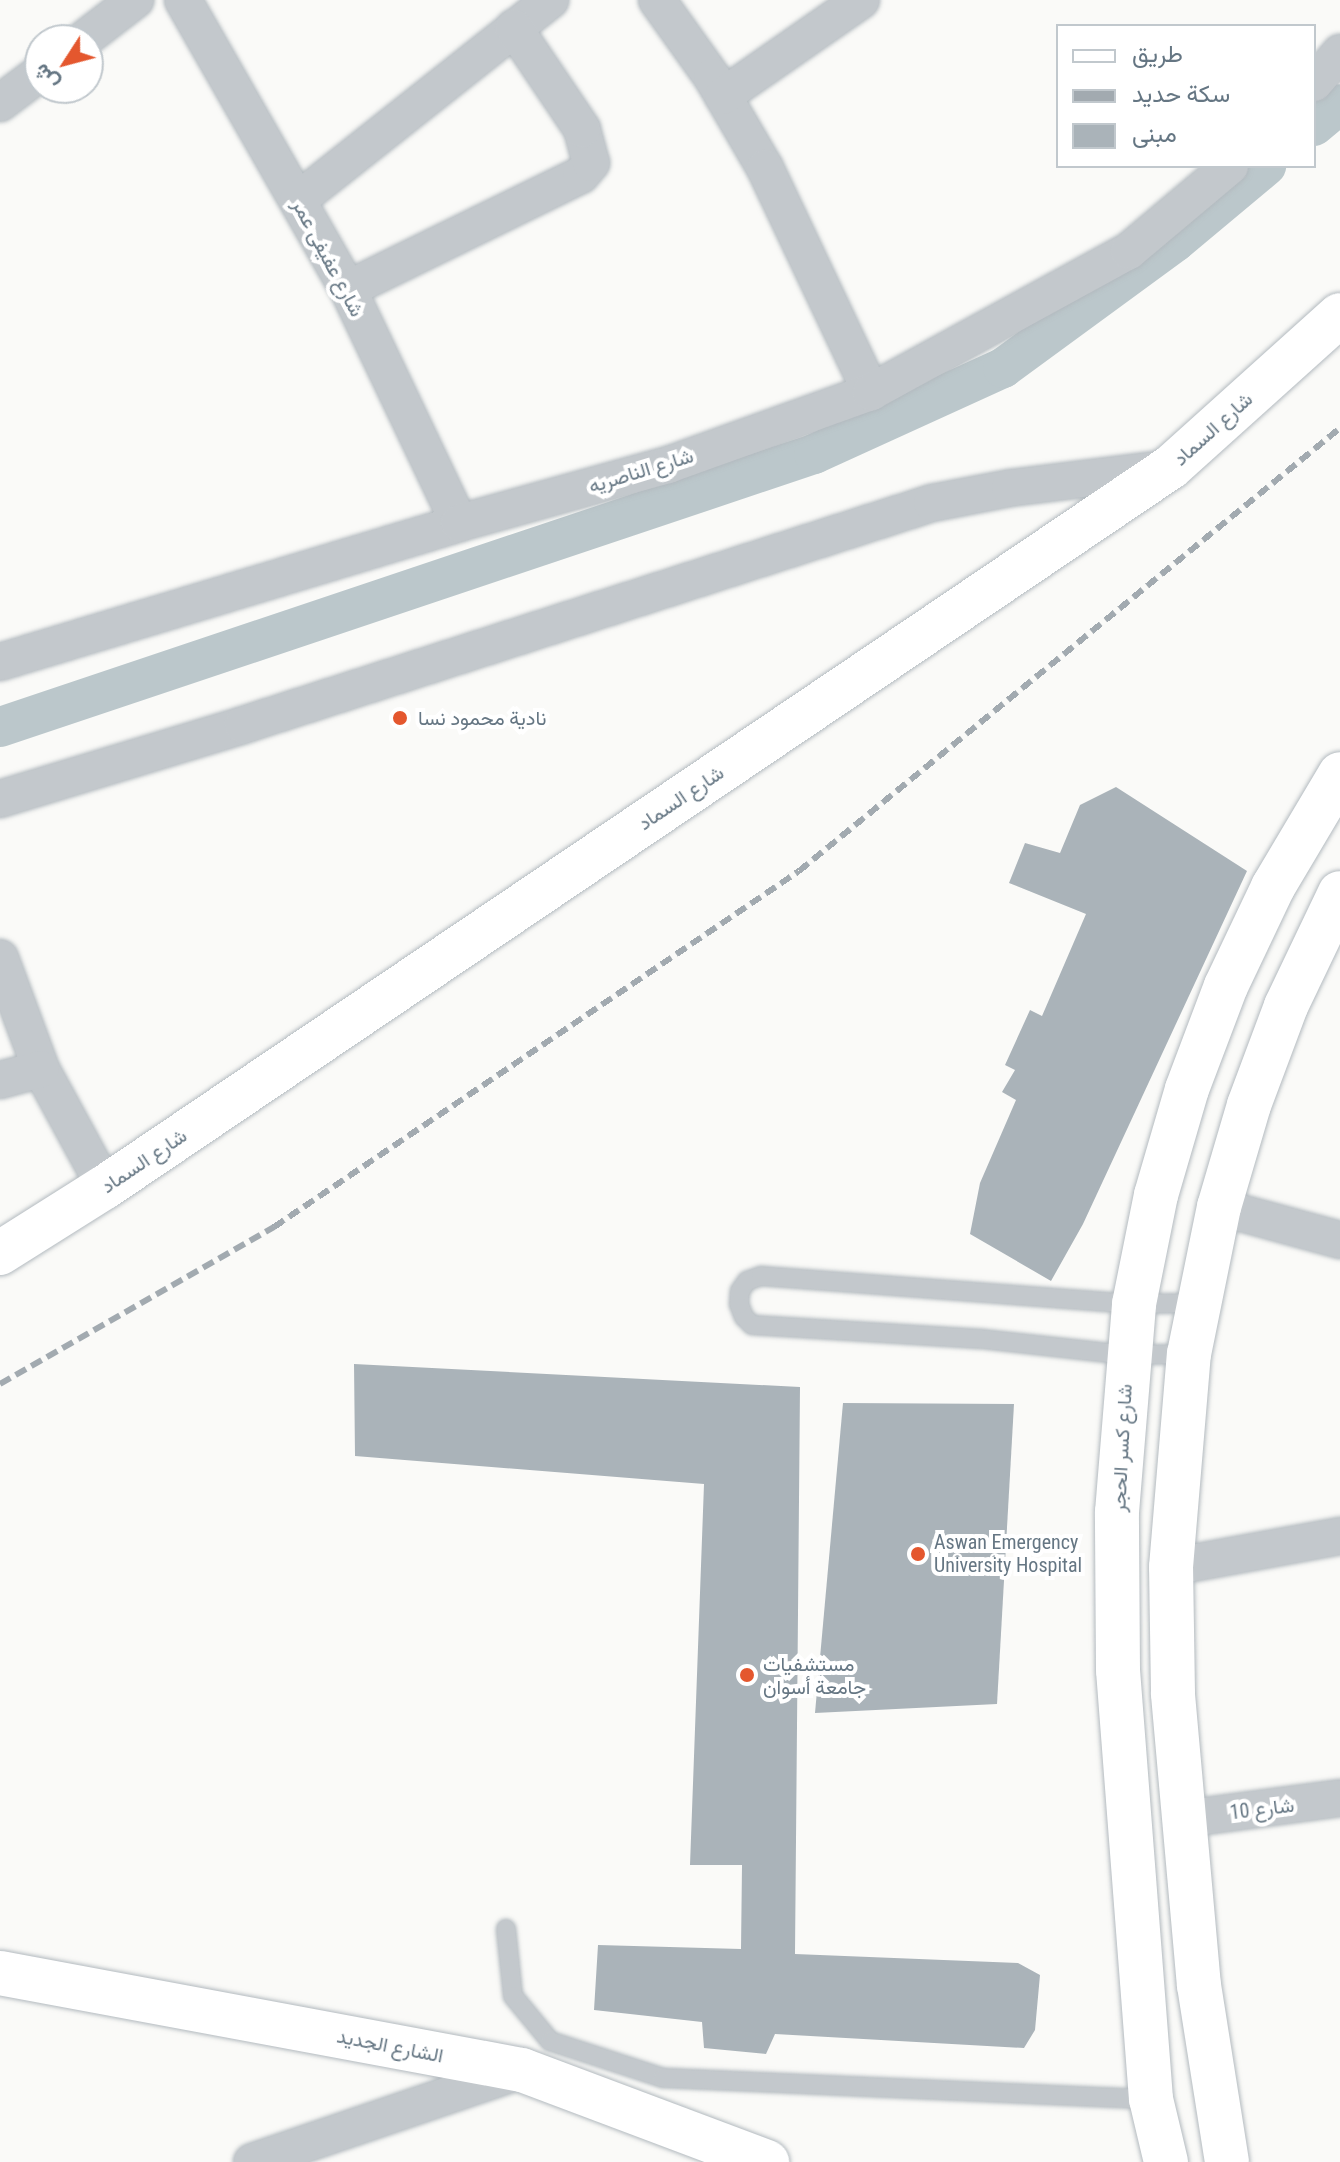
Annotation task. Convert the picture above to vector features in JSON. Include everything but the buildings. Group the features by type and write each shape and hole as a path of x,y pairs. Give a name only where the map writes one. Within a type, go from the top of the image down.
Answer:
{"main road":[{"name":"شارع السماد","path":"0,1253 105,1187 1171,467 1340,315"},
{"name":"شارع كسر الحجر","path":"1166,2162 1151,2099 1118,1670 1117,1512 1127,1355 1156,1195 1187,1089 1226,986 1273,887 1340,774"},
{"path":"1227,2162 1199,1986 1173,1693 1171,1567 1189,1354 1219,1207 1249,1105 1286,1006 1340,893"},
{"name":"الشارع الجديد","path":"0,1973 522,2070 767,2162"}],"street":[{"path":"104,24 135,0"},
{"name":"شارع عفيفى عمر","path":"183,0 348,289 459,523"},
{"path":"298,200 550,0"},
{"path":"657,0 723,96 765,168 871,392"},
{"path":"723,96 861,0"},
{"path":"348,289 581,175 591,163 582,129 514,28"},
{"path":"1316,81 1340,53"},
{"path":"0,103 24,85"},
{"name":"شارع الناصريه","path":"0,662 459,523 668,465 871,392 1129,251 1228,168"},
{"path":"0,799 258,721 932,503 1010,488 1171,467"},
{"path":"0,958 41,1069 105,1187"},
{"path":"0,1080 41,1069"},
{"path":"1219,1207 1340,1240"},
{"path":"1171,1567 1340,1536"},
{"name":"شارع 10","path":"1183,1819 1340,1798"},
{"path":"252,2162 522,2070"}],"lane":[{"path":"1189,1354 1127,1355 981,1339 752,1325 739,1304 740,1291 747,1281 761,1276 1134,1304 1198,1303"},
{"path":"506,1929 513,1996 550,2041 663,2078 1151,2099"}],"waterway":[{"path":"1316,124 1340,104"},
{"path":"0,727 814,454 1003,368 1175,242 1264,168"}],"railway":[{"path":"0,1384 274,1227 799,871 1340,428"}],"place":[{"name":"نادية محمود نسا","path":"400,718"},
{"name":"Aswan Emergency University Hospital","path":"918,1554"},
{"name":"مستشفيات جامعة أسوان","path":"747,1675"}]}
